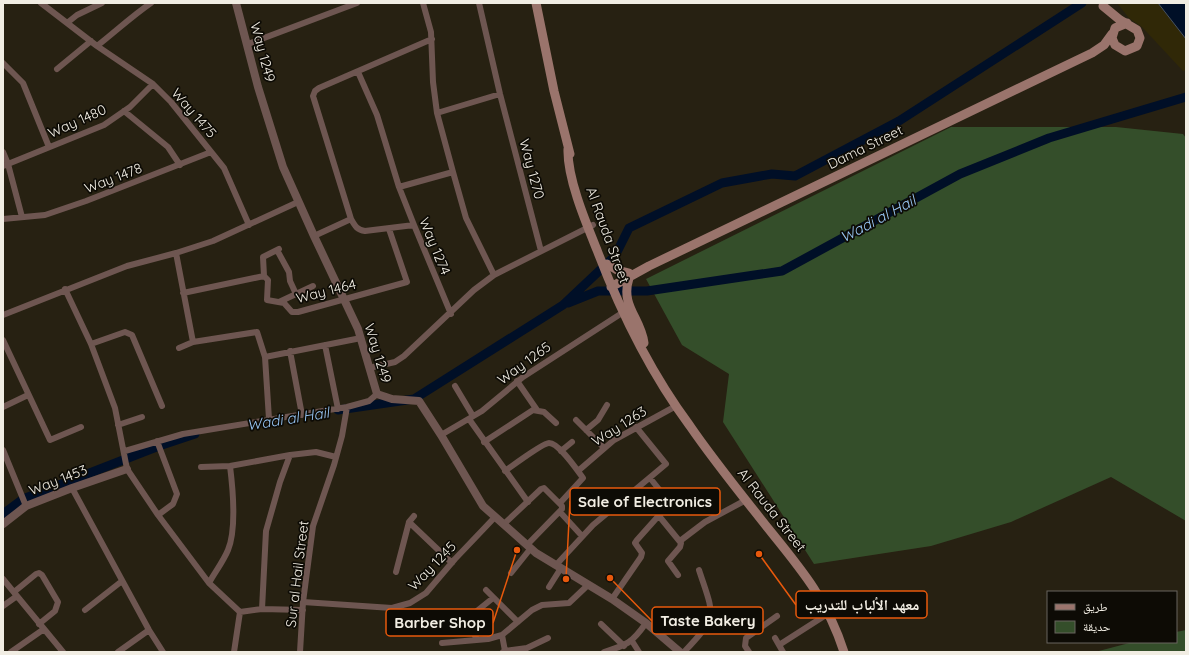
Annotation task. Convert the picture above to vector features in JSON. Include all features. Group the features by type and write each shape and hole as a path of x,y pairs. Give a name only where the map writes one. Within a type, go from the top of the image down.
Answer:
{"main road":[{"name":"Al Rauda Street","path":"536,3 575,188 613,284 666,391"},
{"path":"1102,4 1127,23 1135,26 1140,38 1137,46 1126,51 1115,46 1110,18 1102,4"},
{"path":"1113,33 1118,26 1127,23"},
{"name":"Dama Street","path":"613,284 1092,53 1104,45 1113,33"},
{"name":"Dama Street","path":"1092,53 1109,50 1126,51"},
{"name":"Al Rauda Street","path":"590,226 607,264 622,313 660,384 746,500 812,583 829,613 844,652"},
{"path":"607,264 629,276 626,299 642,333 644,344"}],"street":[{"name":"Way 1475","path":"41,3 91,42 153,84 171,102 224,168 249,225"},
{"path":"67,23 77,15 102,3"},
{"path":"97,46 125,24 131,16 151,3"},
{"name":"Way 1249","path":"236,3 248,44 258,87 279,152 298,202 361,338 377,394 392,399 419,401 483,506 529,546 559,567 612,599 646,623 680,652"},
{"path":"338,3 341,10"},
{"path":"248,44 357,3"},
{"path":"423,3 432,39 433,82 437,113 452,172 466,218 494,275"},
{"name":"Way 1270","path":"479,3 500,94 541,251"},
{"path":"414,225 389,229 359,230 351,219 313,96 315,91 319,88 432,39"},
{"path":"57,69 91,42"},
{"path":"3,63 23,83 49,148"},
{"name":"Way 1274","path":"358,72 377,115 399,187 450,314"},
{"name":"Way 1480","path":"6,165 104,125 124,111 153,84"},
{"path":"437,113 500,94"},
{"path":"124,111 168,147 180,165"},
{"path":"3,152 22,217"},
{"name":"Way 1478","path":"3,219 45,215 211,152"},
{"path":"399,187 452,172"},
{"path":"3,315 65,289 127,266 176,254 213,241 298,202"},
{"path":"314,236 351,219"},
{"path":"369,368 395,362 404,356 474,290 494,275 590,226"},
{"name":"Way 1464","path":"264,276 268,280 267,300 284,303 292,312 298,312 406,282 389,229"},
{"path":"182,293 264,276 263,257 278,249 289,272 290,281 296,294"},
{"path":"176,254 182,293 193,342"},
{"path":"279,302 312,286"},
{"path":"65,289 91,344 115,408 125,451 127,469 158,516 209,583 240,612 234,652"},
{"name":"Way 1265","path":"441,435 488,406 517,381 622,313"},
{"path":"91,344 125,332 132,335 162,406"},
{"path":"179,348 193,342 257,332 265,357 269,419"},
{"path":"265,357 361,338"},
{"path":"3,340 50,440 81,427"},
{"path":"325,345 338,408"},
{"path":"290,351 302,415"},
{"path":"517,381 537,410"},
{"path":"455,386 484,442 528,502"},
{"path":"125,451 183,434 347,407 369,401 377,394"},
{"path":"3,407 28,395"},
{"path":"586,430 598,420 607,405"},
{"name":"Way 1263","path":"578,471 604,448 636,427 676,406"},
{"name":"Sur al Hail Street","path":"300,652 303,602 314,526 336,457 347,407"},
{"path":"484,442 529,412 537,410 548,414 556,423"},
{"path":"118,425 142,417"},
{"path":"576,420 604,448"},
{"path":"549,587 559,567 582,536 605,514 666,464 636,427"},
{"path":"157,441 177,494 173,504 158,516"},
{"path":"561,451 572,442"},
{"path":"505,471 545,444 553,444 561,451 584,479 560,503"},
{"path":"3,450 26,506"},
{"path":"201,467 230,466 290,455 316,452 336,457"},
{"path":"262,609 266,531 280,482 290,455"},
{"path":"209,583 228,550 233,534 230,466"},
{"name":"Way 1453","path":"3,524 26,506 127,469"},
{"path":"612,599 641,557 642,553 635,543 670,503 650,478"},
{"path":"72,488 149,630 163,652"},
{"path":"504,524 544,488 560,503 562,508 529,546 511,573"},
{"path":"680,541 705,522 746,500"},
{"path":"560,512 582,536"},
{"path":"396,572 409,522 414,516"},
{"path":"659,516 680,541 680,547 668,560 678,575"},
{"name":"Way 1245","path":"303,602 371,607 401,607 419,599 426,593 495,517"},
{"path":"409,522 452,563"},
{"path":"684,652 701,635 710,620 712,609 699,570"},
{"path":"3,606 36,574 39,573 42,575 58,602 55,611 39,624"},
{"path":"3,579 63,652"},
{"path":"85,610 122,581"},
{"path":"442,643 477,640 502,635 529,612 542,605 569,603 588,585"},
{"path":"486,590 518,622"},
{"path":"477,640 467,620 493,598"},
{"path":"240,612 262,609 303,610"},
{"path":"779,645 829,613"},
{"path":"749,652 746,646 746,638 777,616"},
{"path":"604,652 624,646 632,641 646,623"},
{"path":"601,624 624,646"},
{"path":"11,652 44,630"},
{"path":"118,652 149,630"},
{"path":"502,635 504,652 527,648 548,638"},
{"path":"775,638 783,652"},
{"path":"632,641 639,652"}],"green space":[{"path":"951,127 1116,127 1183,134 1186,138 1186,521 1111,477 1011,522 931,546 814,564 723,422 729,374 682,345 646,279"},
{"path":"1186,630 1186,652 1095,652 1129,643 1177,643 1177,632"}],"sand":[{"path":"1117,3 1158,3 1186,39 1186,70 1183,71 1142,27 1129,18"}],"water":[{"path":"1158,3 1186,3 1186,39"}],"waterway":[{"name":"Wadi al Hail","path":"338,410 414,399 563,305 615,256 629,228 722,183 772,174 795,176 899,121 1082,3"},
{"name":"Wadi al Hail","path":"568,303 598,291 647,291 782,271 960,174 1049,138 1186,97"},
{"name":"Wadi al Hail","path":"3,514 23,499 159,446 195,434"}],"place":[{"name":"Barber Shop","path":"517,550"},
{"name":"معهد الألباب للتدريب","path":"759,554"},
{"name":"Taste Bakery","path":"610,578"},
{"name":"Sale of Electronics","path":"566,579"}]}
